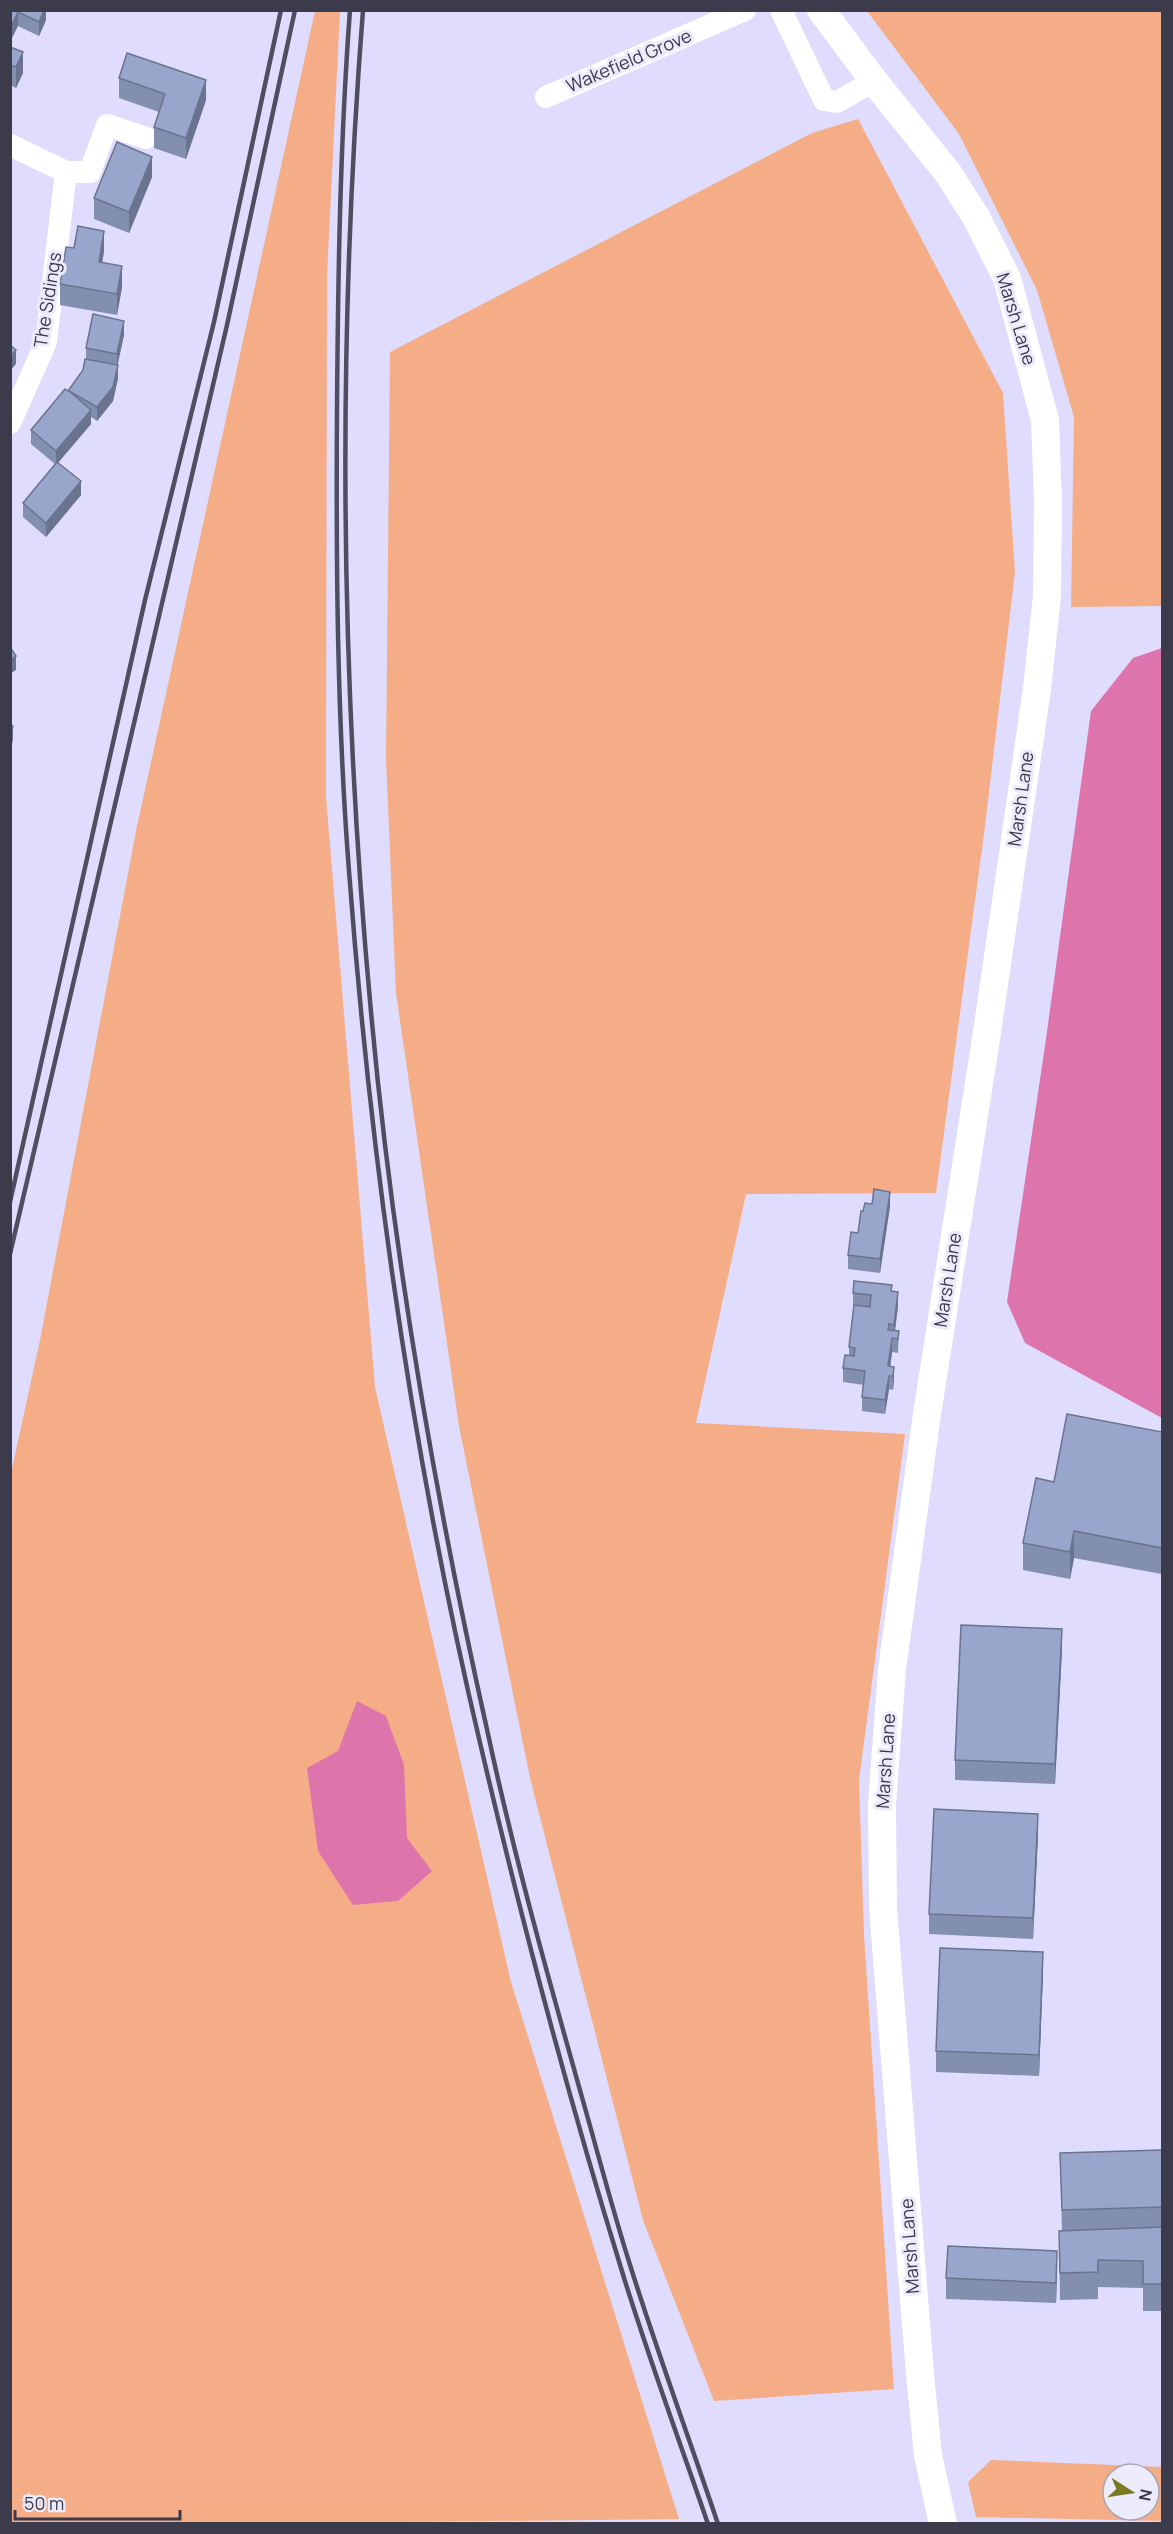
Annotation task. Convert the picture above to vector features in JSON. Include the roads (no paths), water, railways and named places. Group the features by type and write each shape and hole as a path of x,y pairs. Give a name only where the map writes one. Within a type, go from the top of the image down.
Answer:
{"main road":[{"name":"Marsh Lane","path":"821,10 874,81 948,173 976,217 1006,278 1045,420 1048,502 1047,596 1036,690 988,1028 927,1414 892,1669 882,1804 883,1908 920,2374 928,2455 943,2523"}],"street":[{"name":"Wakefield Grove","path":"546,97 745,10"},
{"path":"781,10 824,100 837,102 874,81"},
{"path":"10,145 66,172 90,172 107,125 146,138"},
{"name":"The Sidings","path":"10,423 46,342 66,172"}],"railway":[{"path":"10,1202 145,600 214,322 281,10"},
{"path":"10,1254 227,325 295,10"},
{"path":"350,10 342,160 338,309 337,524 340,698 345,813 358,981 369,1092 398,1312 415,1421 457,1639 529,1943 564,2074 621,2268 708,2524"},
{"path":"363,10 349,260 346,386 348,636 361,887 371,1012 391,1194 418,1375 450,1555 498,1781 521,1875 625,2248 718,2524"}]}
